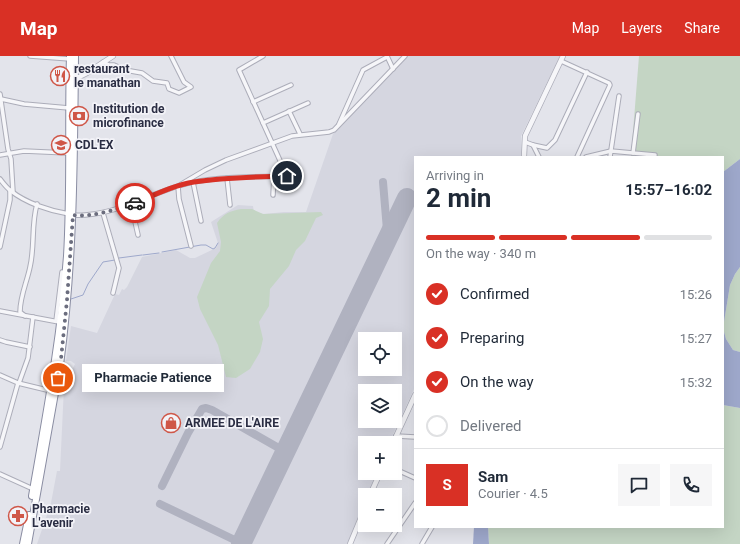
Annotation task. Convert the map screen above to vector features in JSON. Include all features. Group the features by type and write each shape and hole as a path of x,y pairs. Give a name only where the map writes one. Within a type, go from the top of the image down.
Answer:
{"highway":[{"path":"28,544 61,359 70,263 75,79 72,57"},
{"path":"23,544 51,391 71,214 68,153 72,57"}],"street":[{"path":"30,56 72,57"},
{"path":"75,79 113,56"},
{"path":"103,62 125,70 142,73 153,81 168,83 169,89 179,93 191,87 184,82 171,56"},
{"path":"0,179 12,191 37,204 80,216 103,213 193,182 227,178 287,176 239,70 264,56"},
{"path":"338,127 363,70 387,56 393,69"},
{"path":"178,186 205,170 226,160 300,134 330,132 338,127 405,56"},
{"path":"524,156 526,136 562,58 609,83 610,87 577,156"},
{"path":"525,142 547,148 555,140 587,72"},
{"path":"253,102 291,85"},
{"path":"0,94 11,159 12,191 1,235 0,247"},
{"path":"610,156 619,96"},
{"path":"1,99 24,104 70,108"},
{"path":"263,123 308,103"},
{"path":"289,111 300,134"},
{"path":"633,153 638,114"},
{"path":"533,145 538,156"},
{"path":"0,155 24,151 68,153"},
{"path":"590,156 611,151 655,155"},
{"path":"273,195 274,176"},
{"path":"227,178 230,205"},
{"path":"193,182 201,221"},
{"path":"178,186 179,199 191,246"},
{"path":"25,316 20,312 20,307 30,266 33,218 37,204"},
{"path":"131,204 138,235"},
{"path":"103,213 119,268 113,293"},
{"path":"0,311 58,322 62,272"},
{"path":"0,447 2,430 28,358 33,317"},
{"path":"0,340 30,347"},
{"path":"0,375 19,383 51,391"},
{"path":"396,436 414,397"},
{"path":"402,436 414,437"},
{"path":"402,472 414,478"},
{"path":"0,474 33,489"},
{"path":"387,544 414,504"},
{"path":"350,544 358,525"},
{"path":"422,544 431,528"}],"shaded area":[{"path":"406,56 560,56 521,136 521,156 414,156 414,389 402,415 402,384 358,384 358,428 396,428 392,436 358,436 358,480 374,480 370,488 358,488 358,518 347,544 37,544 51,503 57,471 60,471 65,366 72,370 75,364 71,361 66,361 71,326 97,333 115,294 119,295 122,289 124,290 127,287 142,257 176,250 190,258 195,258 216,248 218,243 211,222 238,205 253,206 254,212 264,214 306,212 333,134"}],"green space":[{"path":"639,56 740,56 740,159 724,171 724,156 631,156"},
{"path":"241,209 252,209 263,214 321,212 323,215 316,218 305,241 296,250 289,266 270,289 269,306 259,322 263,339 260,352 250,369 236,378 226,377 218,345 200,309 197,297 211,263 220,251 221,242 217,223 228,213"},
{"path":"740,267 740,352 733,350 726,339 724,332 724,322 730,285"},
{"path":"724,405 740,408 740,544 489,544 488,528 724,528"}],"water":[{"path":"740,159 740,267 730,285 724,322 724,171"},
{"path":"724,332 726,339 733,350 740,352 740,408 724,405"},
{"path":"474,528 488,528 489,544 473,544"}],"waterway":[{"path":"162,252 201,245 206,245 213,249 218,243"},
{"path":"143,255 159,253"},
{"path":"119,258 142,255"},
{"path":"71,299 83,295 88,284 103,262 115,260"}],"taxiway":[{"path":"383,182 387,230 385,243"},
{"path":"162,486 188,433 202,409 206,408 212,410 284,451"},
{"path":"160,504 241,543"}],"runway":[{"path":"241,544 407,198"}],"way so far":[{"path":"58,378 67,300 73,215 80,216 103,213 135,203"}],"place":[{"name":"restaurant le manathan","path":"60,76"},
{"name":"Institution de microfinance","path":"79,116"},
{"name":"CDL'EX","path":"61,145"},
{"name":"Pharmacie Patience","path":"58,378"},
{"name":"ARMEE DE L'AIRE","path":"171,423"},
{"name":"Pharmacie L'avenir","path":"18,516"}],"route":[{"path":"135,203 178,186 193,182 239,177 287,176"}]}
